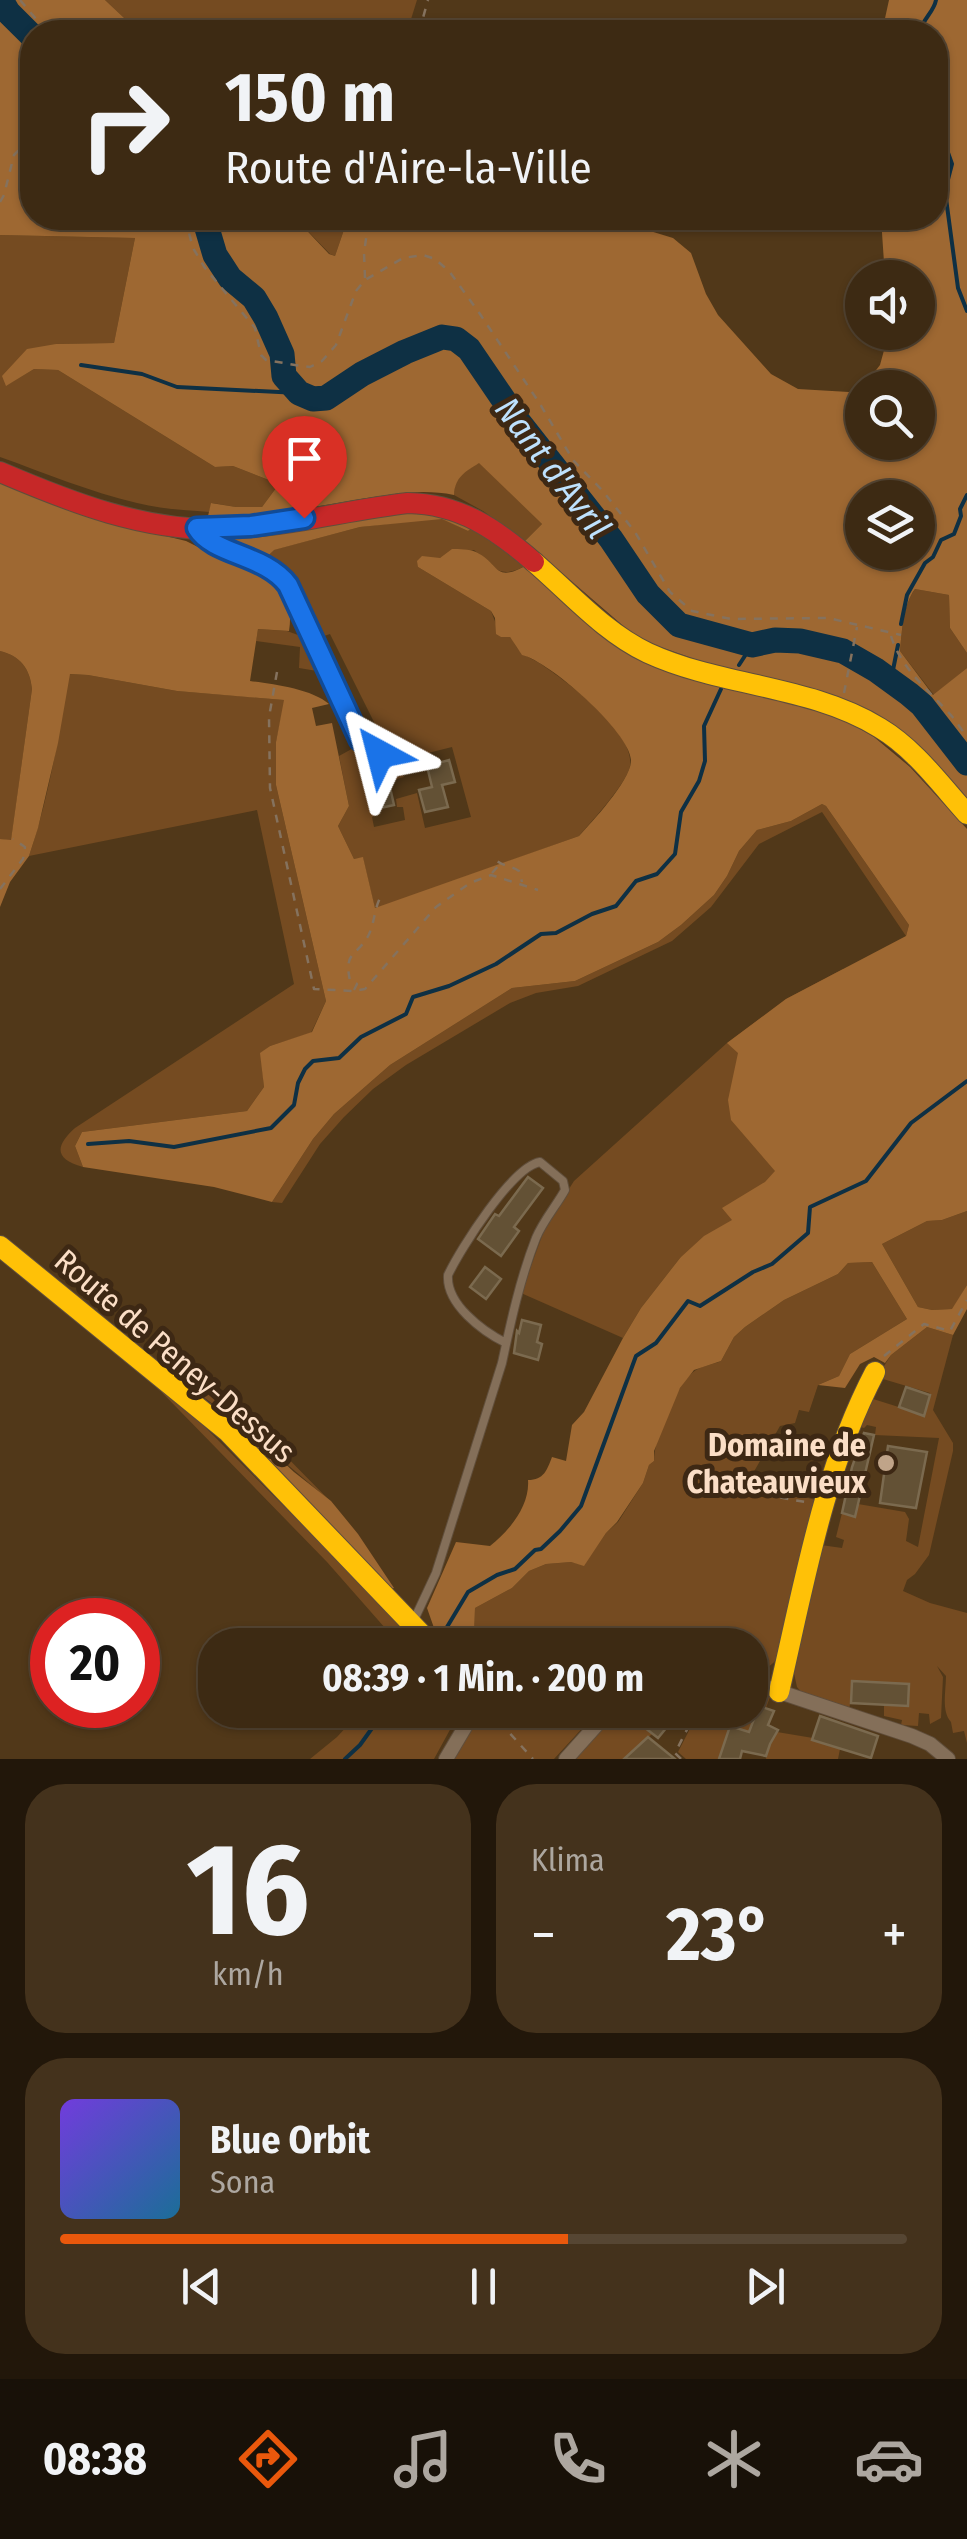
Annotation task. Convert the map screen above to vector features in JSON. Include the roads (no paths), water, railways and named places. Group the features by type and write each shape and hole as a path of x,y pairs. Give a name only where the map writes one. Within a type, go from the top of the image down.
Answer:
{"street":[{"path":"0,472 110,512 197,528 251,526 408,503 455,508 496,531 610,629 648,653 839,708 878,727 905,748 967,814"},
{"name":"Route de Peney-Dessus","path":"0,1246 228,1432 416,1628"},
{"path":"778,1692 822,1506 863,1394 875,1372"},
{"path":"768,1688 925,1741 948,1759"},
{"path":"446,1759 464,1728"},
{"path":"566,1759 594,1728"}],"lane":[{"path":"197,528 203,538 263,563 282,576 360,740 380,754"},
{"path":"412,1624 436,1573 506,1343 536,1236 565,1190 563,1181 540,1162 529,1164 508,1185 447,1279 450,1290 475,1322 487,1334 506,1343"}],"waterway":[{"name":"Nant d'Avril","path":"1,0 20,24"},
{"path":"925,20 936,0"},
{"path":"948,153 952,164 948,179"},
{"path":"948,213 958,288 967,311"},
{"name":"Nant d'Avril","path":"208,230 215,255 230,278 254,298 266,318 282,354 284,376 299,393 313,399 326,398 405,352 442,337 456,339 469,349 648,594 679,625 752,645 775,640 800,641 843,651 922,705 967,763"},
{"path":"81,365 142,374 177,387 299,393"},
{"path":"901,624 907,595 941,540 954,534 967,495"},
{"path":"739,665 752,645"},
{"path":"891,680 898,645"},
{"path":"88,1144 129,1141 174,1147 271,1128 294,1105 298,1083 313,1061 339,1058 361,1037 406,1014 413,997 449,986 496,964 541,934 556,933 616,906 636,881 657,874 675,854 681,812 699,781 705,761 704,726 721,689"},
{"path":"447,1627 468,1592 515,1569 560,1531 581,1506 636,1356 656,1343 688,1301 700,1306 772,1264 808,1233 810,1207 866,1181 911,1123 967,1081"},
{"path":"345,1759 372,1728"}],"place":[{"name":"Domaine de Chateauvieux","path":"886,1463"}]}
